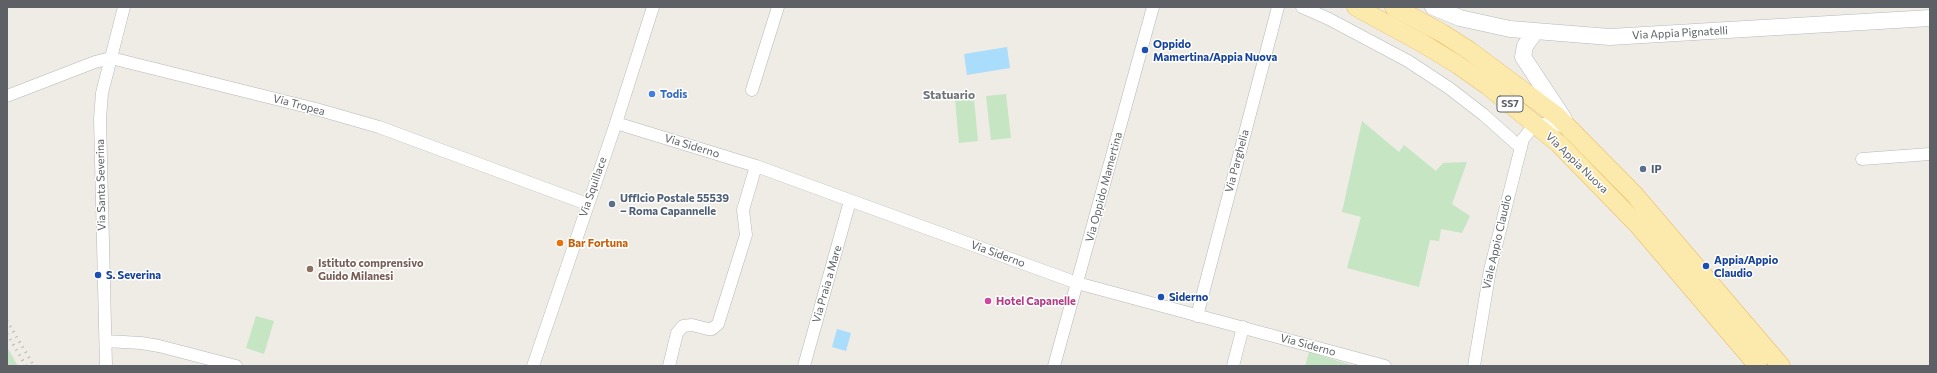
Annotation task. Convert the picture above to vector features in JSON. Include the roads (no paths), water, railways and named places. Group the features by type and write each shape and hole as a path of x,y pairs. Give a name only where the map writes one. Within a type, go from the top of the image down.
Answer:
{"main road":[{"name":"Via Appia Nuova","path":"1394,7 1442,33 1470,51 1551,112 1572,130 1634,194 1781,366"},
{"name":"Via Appia Pignatelli","path":"1432,7 1480,23 1536,32 1598,36 1634,36 1930,18"},
{"name":"Via Appia Nuova","path":"1362,8 1458,65 1488,86 1568,152 1622,206 1758,366"},
{"path":"1536,32 1524,49 1522,54 1524,61 1572,130"}],"street":[{"name":"Via Santa Severina","path":"106,366 100,119 102,93 124,7"},
{"path":"752,90 778,7"},
{"name":"Via Oppido Mamertina","path":"1054,366 1153,7"},
{"name":"Via Parghelia","path":"1197,316 1278,7"},
{"path":"1302,7 1329,19 1408,61 1449,88 1484,115 1520,148"},
{"name":"Via Squillace","path":"533,366 587,204 616,123 651,8"},
{"name":"Via Tropea","path":"7,96 95,62 111,58 294,103 379,127 587,204"},
{"name":"Via Siderno","path":"616,123 756,166 1077,283 1385,366"},
{"path":"1537,126 1555,124 1572,130"},
{"name":"Viale Appio Claudio","path":"1474,366 1490,270 1520,148 1525,135 1537,126"},
{"path":"1862,159 1930,154"},
{"path":"668,366 677,333 683,326 692,325 712,329 718,324 746,236 743,210 756,166"},
{"name":"Via Praia a Mare","path":"804,366 850,201"},
{"path":"1232,366 1243,327"},
{"path":"106,341 140,343 158,346 236,366"}],"water":[{"path":"1007,47 1010,68 967,75 964,54"},
{"path":"837,329 851,333 846,351 832,347"}],"railway":[{"path":"7,321 34,366"},
{"path":"7,334 26,366"}],"place":[{"name":"Oppido Mamertina/Appia Nuova","path":"1145,50"},
{"name":"Todis","path":"652,94"},
{"name":"IP","path":"1643,169"},
{"name":"Ufficio Postale 55539 – Roma Capannelle","path":"612,204"},
{"name":"Bar Fortuna","path":"560,243"},
{"name":"Appia/Appio Claudio","path":"1706,266"},
{"name":"Istituto comprensivo Guido Milanesi","path":"310,269"},
{"name":"S. Severina","path":"98,275"},
{"name":"Siderno","path":"1161,297"},
{"name":"Hotel Capanelle","path":"988,301"}],"district":[{"name":"Statuario","path":"949,95"}]}
